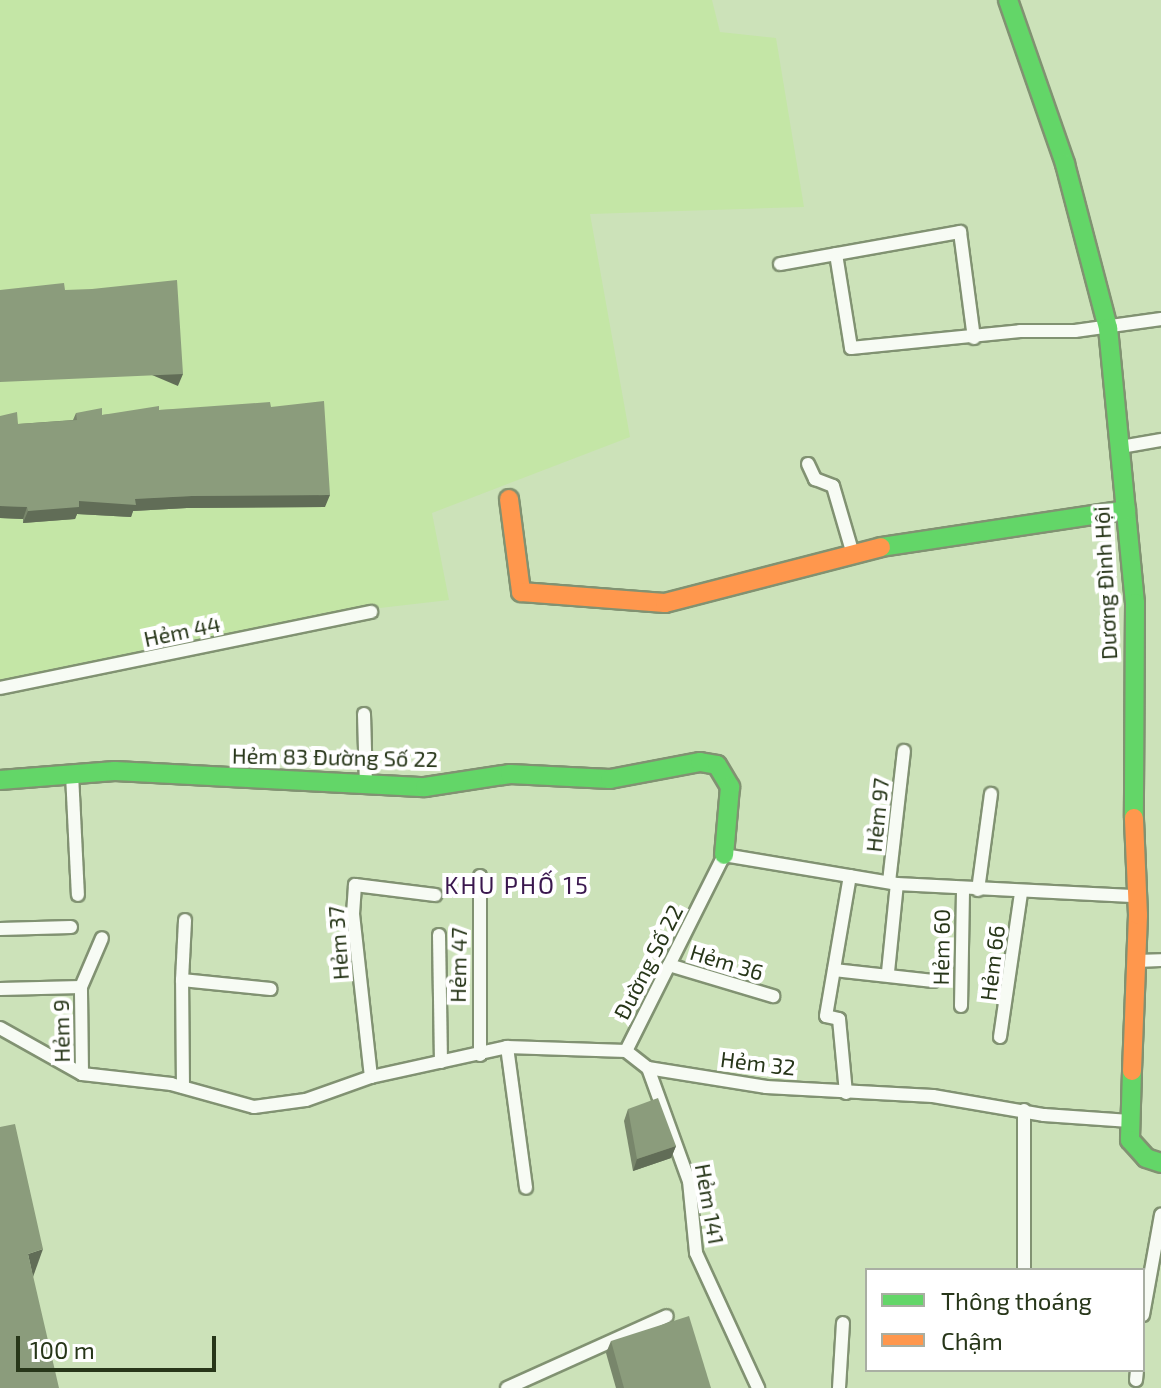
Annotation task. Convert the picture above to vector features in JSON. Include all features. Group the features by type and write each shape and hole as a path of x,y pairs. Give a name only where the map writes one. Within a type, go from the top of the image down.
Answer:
{"street":[{"name":"Dương Đình Hội","path":"1008,0 1065,164 1108,328 1135,603 1132,736 1137,896 1130,1140 1146,1158 1161,1163"},
{"path":"780,264 960,232 974,338"},
{"path":"836,254 851,348 1108,328 1161,319"},
{"path":"1121,447 1161,440"},
{"path":"808,464 815,479 833,486 852,551"},
{"path":"509,499 521,592 665,603 852,551 1126,510"},
{"name":"Hẻm 44","path":"0,688 371,612"},
{"path":"364,714 366,785"},
{"name":"Hẻm 97","path":"888,972 904,751"},
{"name":"Hẻm 83 Đường Số 22","path":"0,780 115,771 425,787 510,774 610,779 700,762 717,765 730,787 724,855"},
{"path":"72,774 78,895"},
{"path":"978,890 991,794"},
{"path":"724,855 893,883 963,890 1137,896"},
{"name":"Đường Số 22","path":"0,1028 82,1074 183,1087 254,1107 306,1100 371,1077 507,1047 626,1051 724,855"},
{"name":"Hẻm 47","path":"480,876 480,1055"},
{"path":"846,1093 839,1019 826,1016 850,876"},
{"name":"Hẻm 37","path":"371,1077 353,914 355,885 435,895"},
{"name":"Hẻm 60","path":"961,1006 963,890"},
{"name":"Hẻm 66","path":"1000,1037 1021,893"},
{"path":"183,1087 185,920"},
{"path":"0,929 71,927"},
{"path":"439,935 441,1062"},
{"path":"0,989 81,987 102,938"},
{"path":"1136,961 1161,960"},
{"name":"Hẻm 36","path":"669,965 773,996"},
{"path":"834,970 888,972 933,981"},
{"path":"182,980 271,989"},
{"name":"Hẻm 9","path":"81,987 82,1074"},
{"path":"507,1047 526,1188"},
{"name":"Hẻm 32","path":"626,1051 648,1068 766,1087 891,1097 933,1096 1024,1110 1130,1121"},
{"name":"Hẻm 141","path":"648,1068 689,1181 696,1253 758,1388"},
{"path":"1024,1110 1024,1268"},
{"path":"1145,1304 1161,1215"},
{"path":"507,1388 667,1316"},
{"path":"839,1388 843,1323"}],"shaded area":[{"path":"0,0 712,0 720,32 776,38 804,207 590,214 630,437 432,513 449,600 371,609 0,686"}],"building":[{"path":"177,280 183,374 0,382 0,290 64,283 65,290 92,289"},
{"path":"324,401 330,495 192,496 135,499 136,505 79,501 79,507 28,511 27,507 0,506 0,416 17,412 18,424 77,420 76,413 102,408 102,415 159,406 159,410 270,402 271,407"},
{"path":"658,1098 676,1146 637,1159 628,1109"},
{"path":"15,1124 43,1249 28,1254 59,1388 0,1388 0,1127"},
{"path":"689,1316 711,1388 624,1388 611,1341"}],"traffic: fast":[{"path":"1008,0 1065,164 1108,328 1135,603 1134,818"},
{"path":"881,547 1126,510"},
{"path":"0,780 115,771 425,787 510,774 610,779 700,762 717,765 730,787 724,855"},
{"path":"1132,1071 1130,1140 1146,1158 1161,1163"}],"traffic: slow":[{"path":"509,499 521,592 665,603 881,547"},
{"path":"1132,1071 1138,915 1134,818"}],"district":[{"name":"KHU PHỐ 15","path":"517,885"}]}
